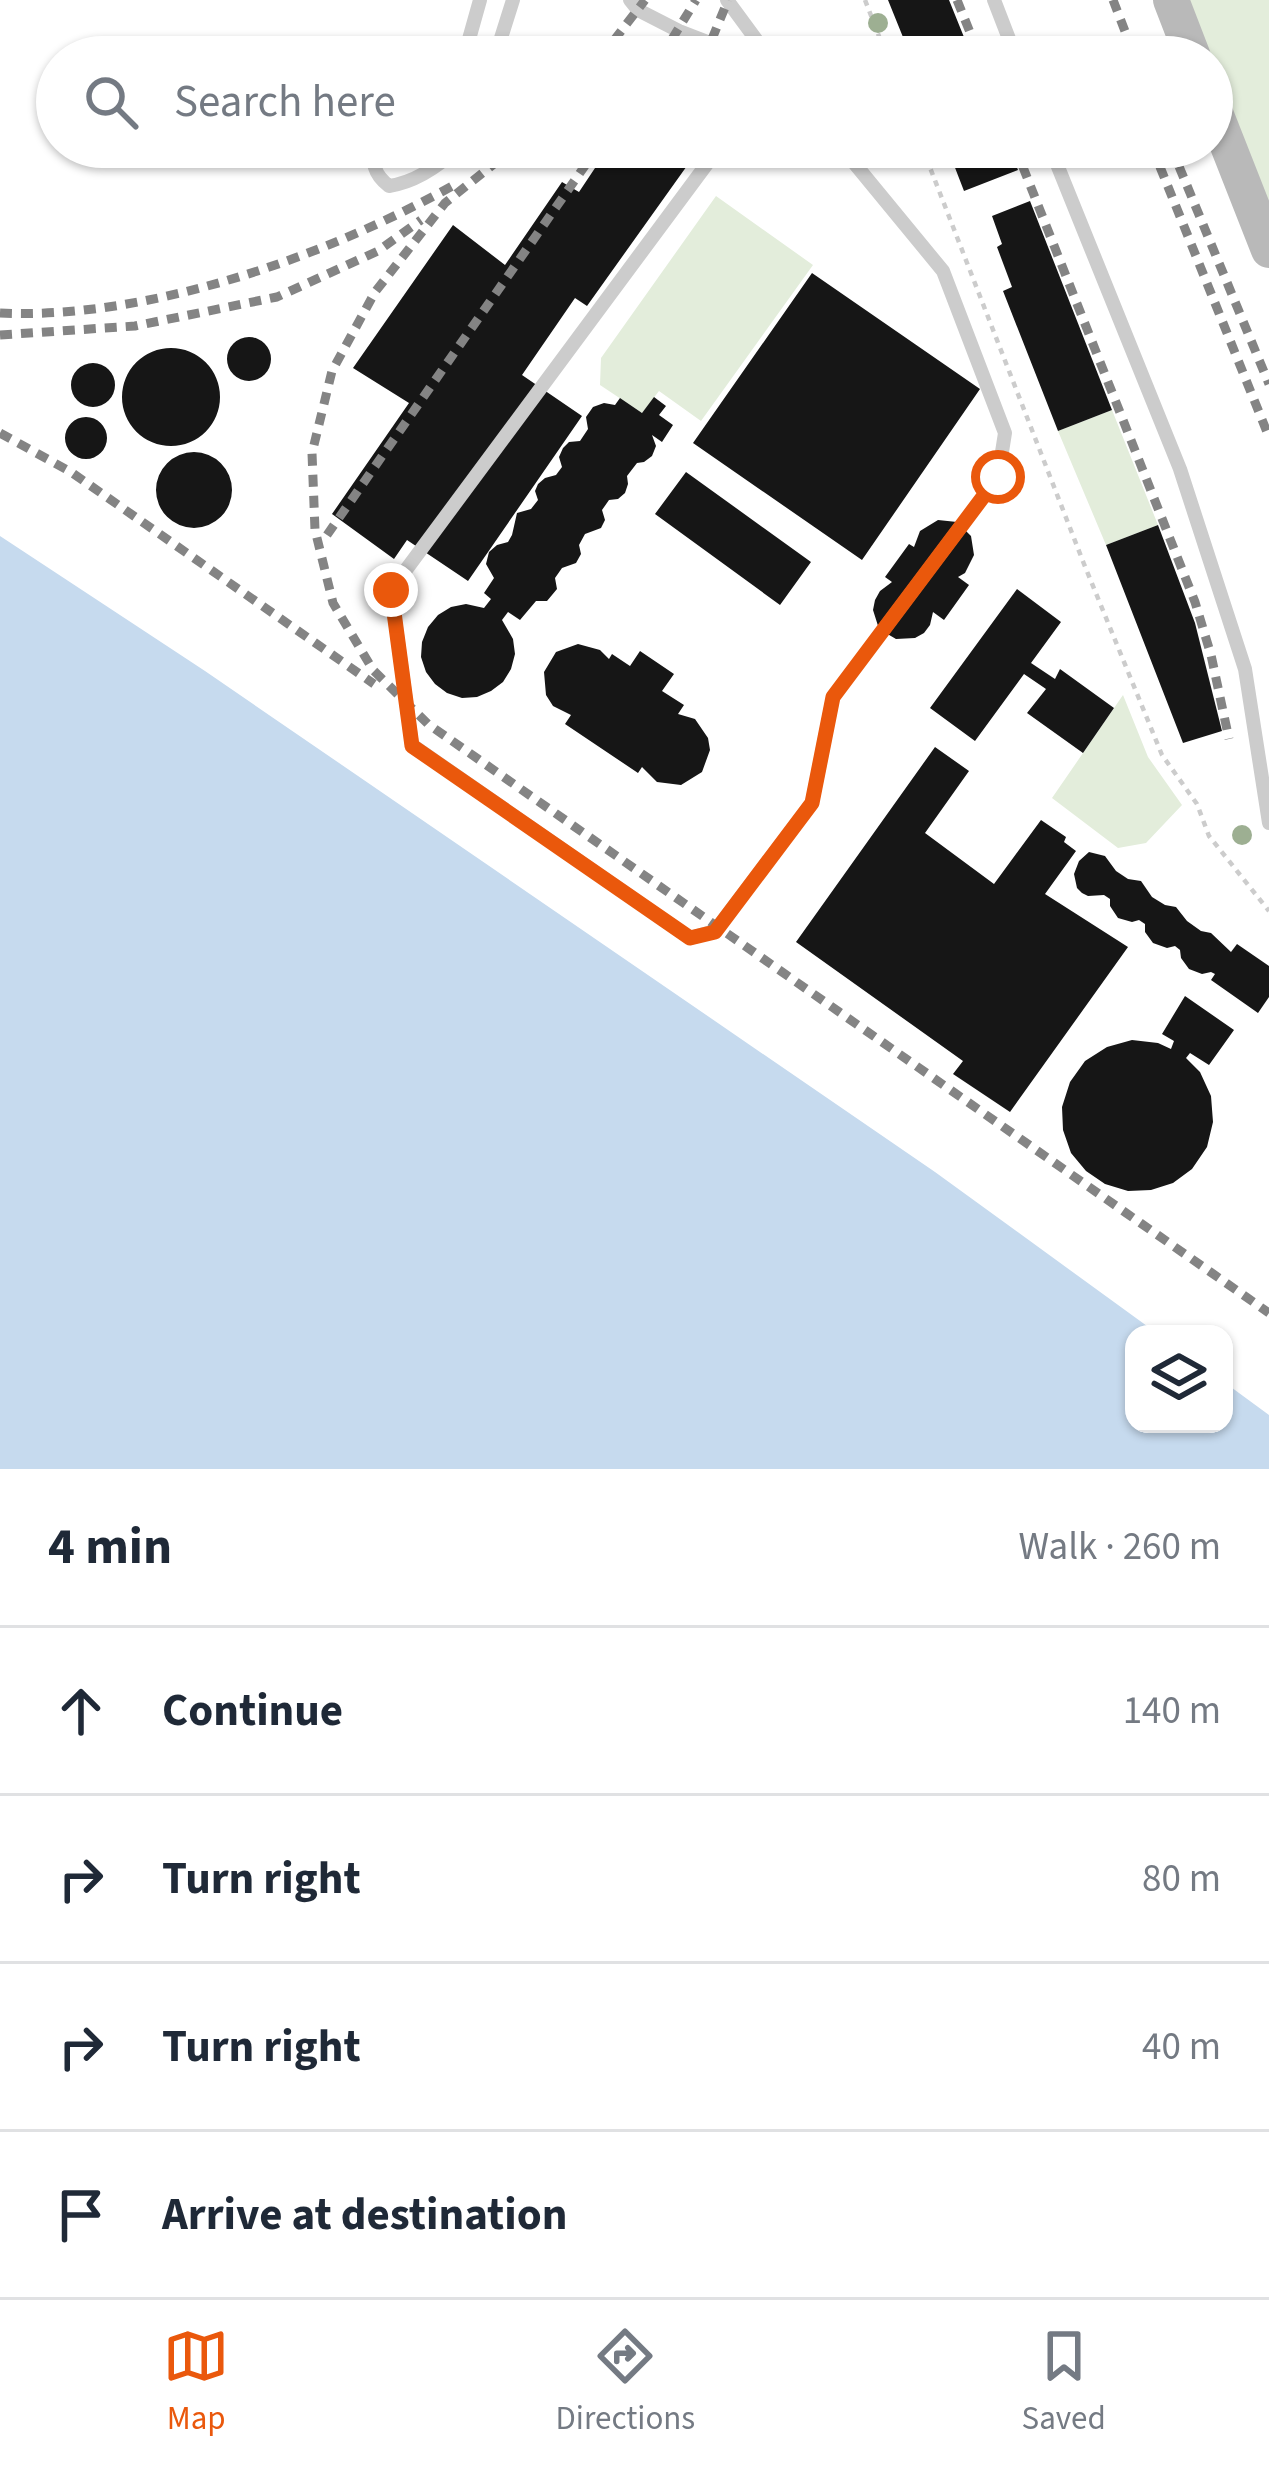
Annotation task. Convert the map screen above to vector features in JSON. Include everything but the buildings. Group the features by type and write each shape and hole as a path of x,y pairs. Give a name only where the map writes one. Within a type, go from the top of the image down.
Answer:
{"main road":[{"path":"1171,0 1185,36"},
{"path":"1233,158 1269,250"}],"lane":[{"path":"470,36 480,0"},
{"path":"502,36 513,0"},
{"path":"630,0 638,10 692,36"},
{"path":"727,0 754,36"},
{"path":"994,0 1008,36"},
{"path":"375,168 377,177 389,186 431,168"},
{"path":"704,168 391,590 412,746 690,938 715,932 812,803 833,697 998,477 1005,433 943,271 858,168"},
{"path":"1058,168 1180,469 1245,669 1269,824"}],"path":[{"path":"865,0 879,36"},
{"path":"930,168 1162,755 1197,804 1208,836 1269,911"}],"green space":[{"path":"1186,0 1269,0 1269,212 1233,120 1233,36 1200,36"},
{"path":"716,196 813,265 701,421 659,391 642,413 600,385 601,358"},
{"path":"1112,410 1158,525 1106,545 1058,431"},
{"path":"1123,695 1148,757 1182,805 1146,843 1118,848 1052,798"}],"water":[{"path":"0,536 205,671 935,1172 1146,1325 1125,1325 1125,1433 1233,1433 1233,1389 1269,1415 1269,1469 0,1469"}],"railway":[{"path":"617,36 645,0"},
{"path":"674,36 696,0"},
{"path":"713,36 728,0"},
{"path":"957,0 972,36"},
{"path":"1113,0 1127,36"},
{"path":"489,168 445,203 375,292 332,371 312,453 315,530 333,603 373,670 428,724 1269,1313"},
{"path":"327,535 583,168"},
{"path":"1023,168 1195,602 1229,739"},
{"path":"1160,168 1269,437"},
{"path":"1180,168 1269,384"},
{"path":"0,313 115,306 234,278 350,236 454,185"},
{"path":"0,335 135,326 277,297 378,251 421,220"},
{"path":"0,433 71,472 374,684"}],"route":[{"path":"391,590 412,746 690,938 715,932 812,803 833,697 998,477"}]}
